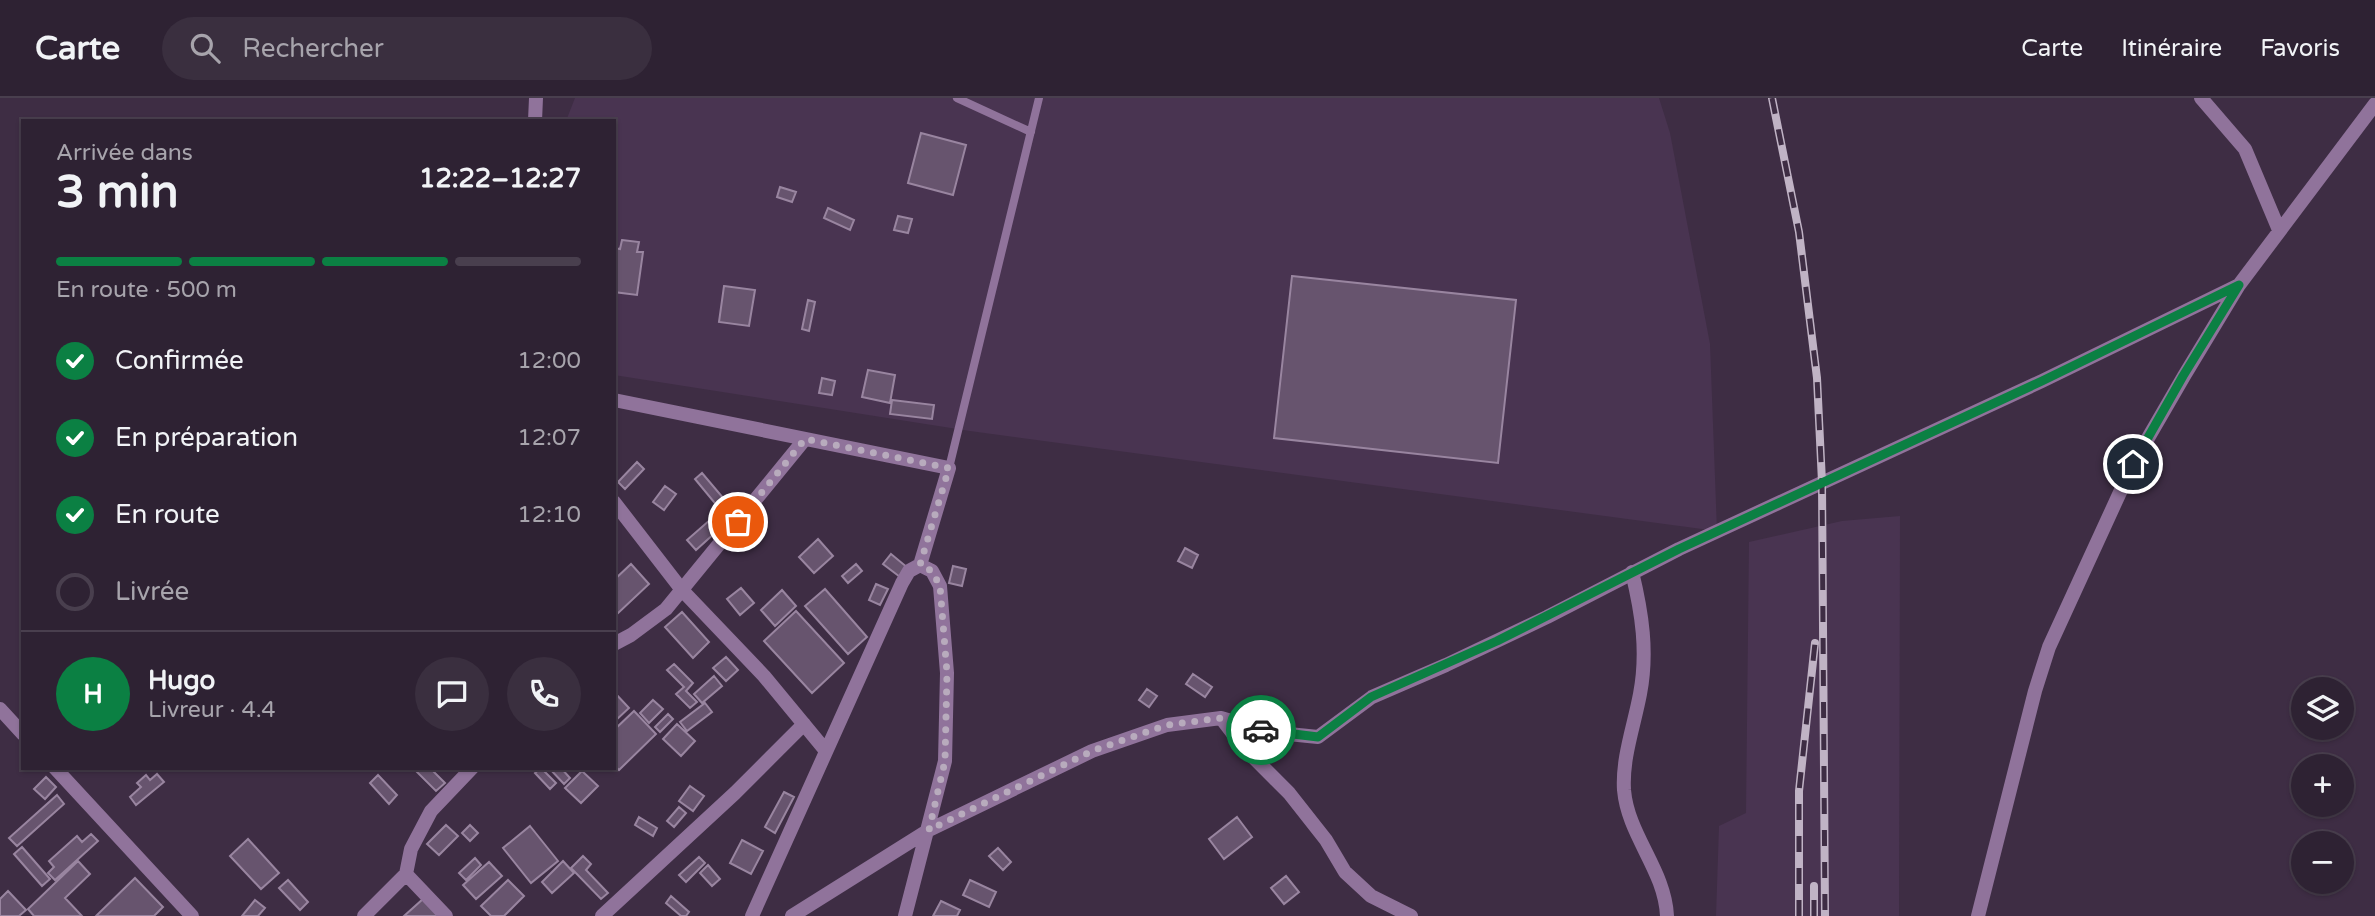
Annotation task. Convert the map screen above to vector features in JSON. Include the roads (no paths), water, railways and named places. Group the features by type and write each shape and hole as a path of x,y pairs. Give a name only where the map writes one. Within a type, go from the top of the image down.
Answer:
{"street":[{"path":"535,119 536,98"},
{"path":"2201,98 2245,149 2279,230"},
{"path":"1978,916 2035,691 2049,647 2133,464 2239,285 2375,104"},
{"path":"792,916 929,830 1092,751 1167,725 1221,718 1269,732 1318,737 1371,697 1547,617 1632,572 2042,381 2239,285"},
{"path":"616,400 949,468 920,565 909,571 902,583 752,916"},
{"path":"616,643 666,609 805,439"},
{"path":"616,505 682,590 764,676 826,751"},
{"path":"905,916 945,761 947,673 940,586 932,571 920,565"},
{"path":"1632,572 1641,609 1645,651 1640,692 1627,749 1626,809 1635,834 1656,870 1666,898 1667,916"},
{"path":"0,709 21,732"},
{"path":"1221,718 1244,748 1289,793 1326,840 1345,872 1371,896 1411,916"},
{"path":"602,916 735,793 804,724"},
{"path":"57,770 192,916"},
{"path":"364,916 406,874 411,849 430,811 470,770"},
{"path":"406,874 446,916"}],"lane":[{"path":"957,98 1031,132"},
{"path":"949,468 1039,98"}],"railway":[{"path":"1772,98 1799,232 1817,378 1822,482 1825,916"},
{"path":"1799,916 1799,791 1815,643"},
{"path":"1814,886 1814,916"}]}
